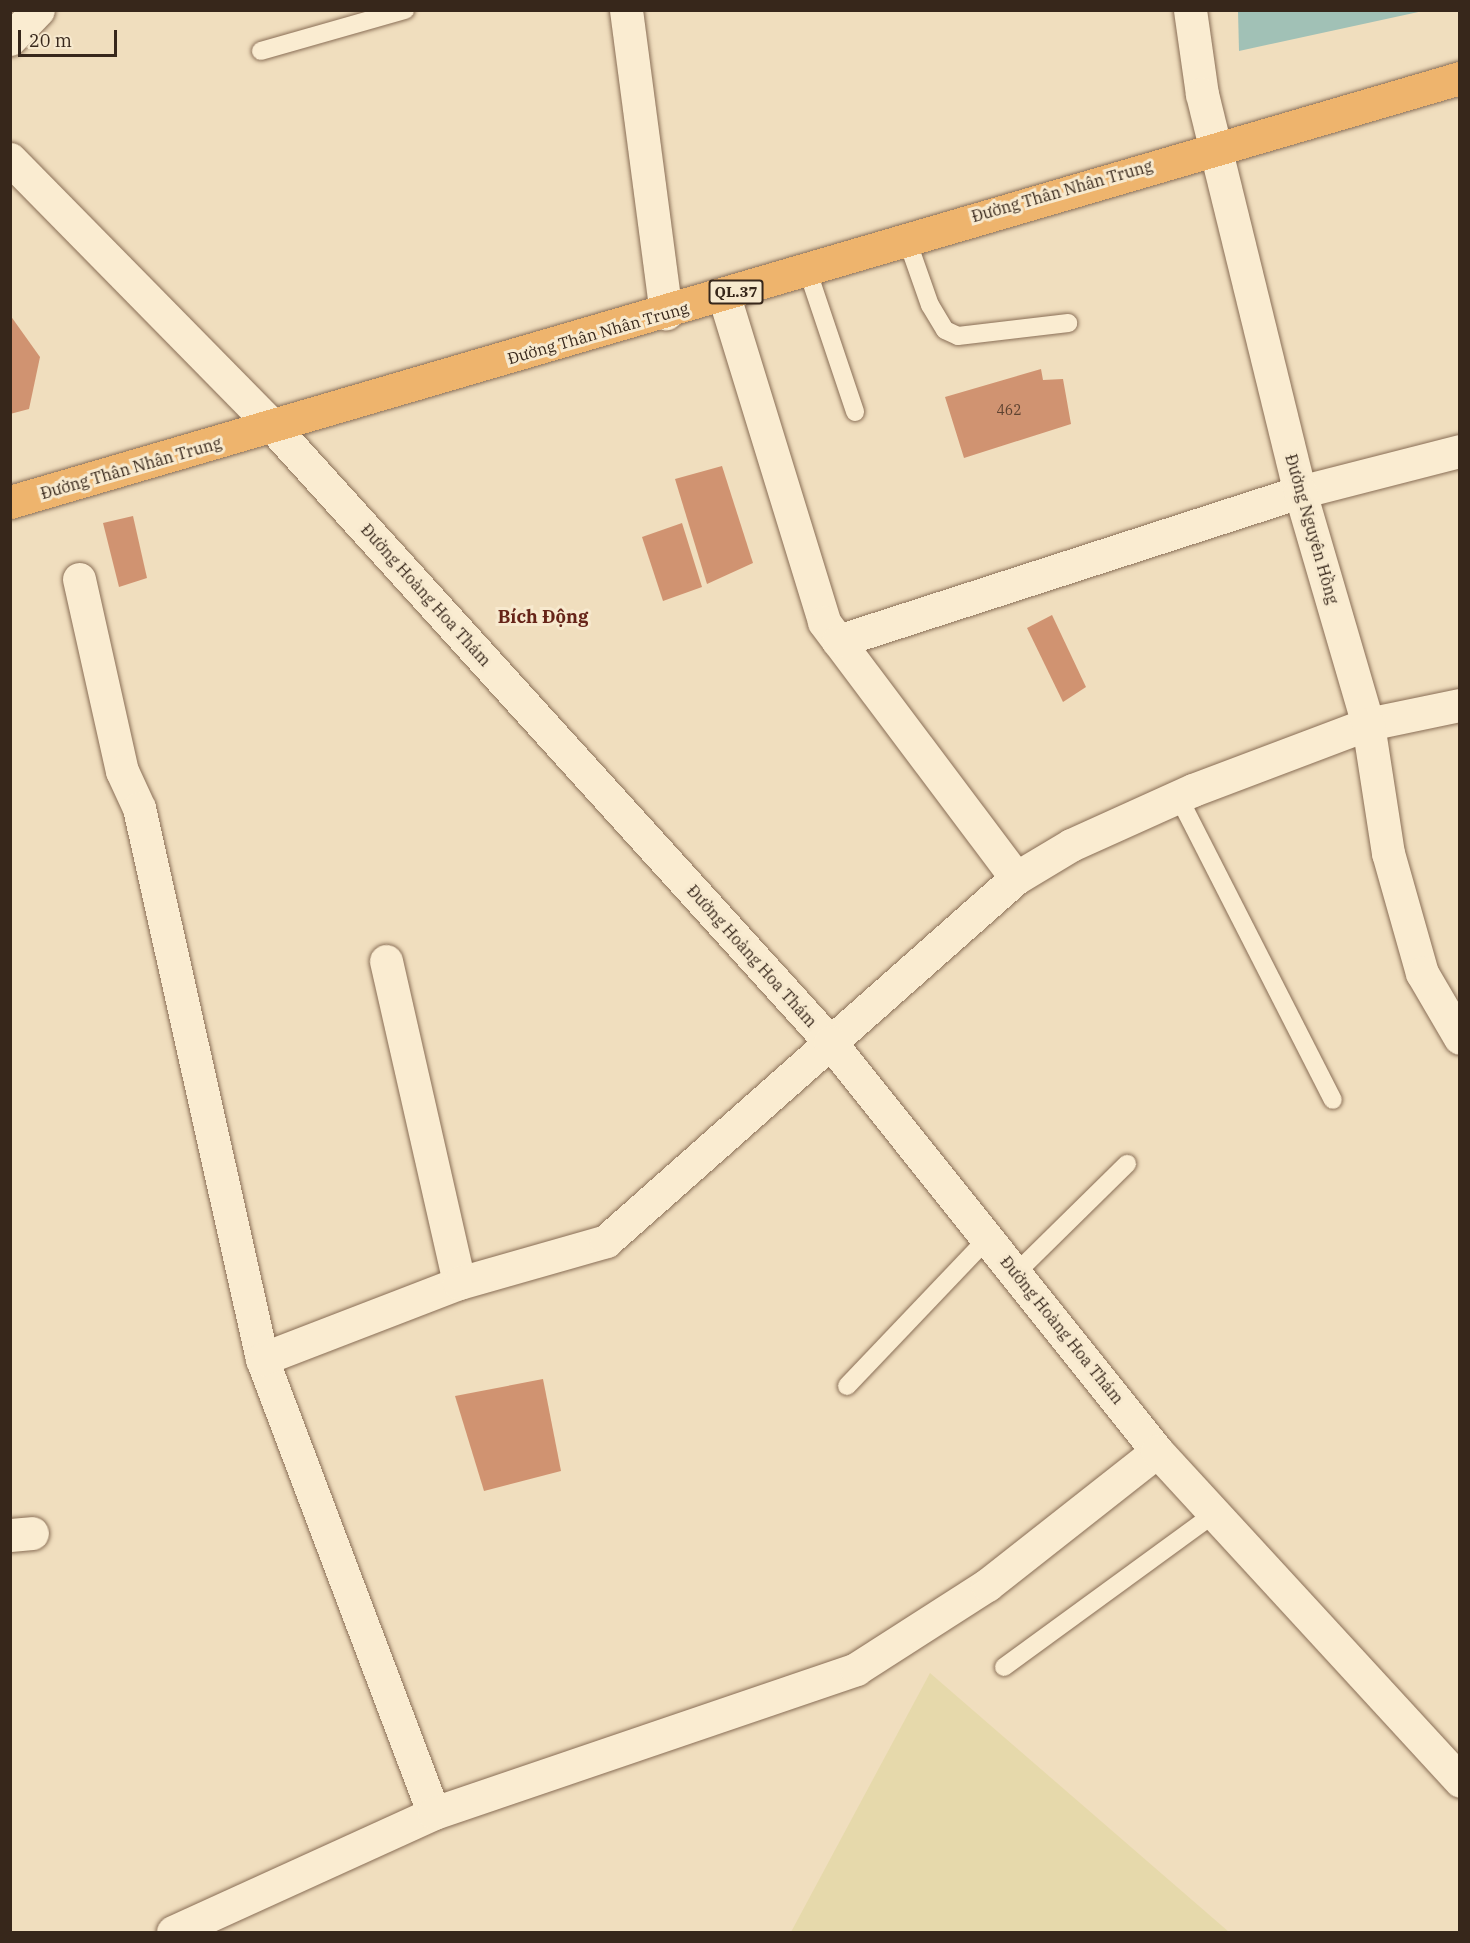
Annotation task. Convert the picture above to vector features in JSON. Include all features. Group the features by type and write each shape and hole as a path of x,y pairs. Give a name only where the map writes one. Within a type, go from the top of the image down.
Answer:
{"highway":[{"name":"Đường Thân Nhân Trung","path":"10,502 274,428 724,296 806,266 1215,146 1460,78"}],"street":[{"path":"10,39 38,10"},
{"path":"626,10 666,313"},
{"name":"Đường Nguyên Hồng","path":"1190,10 1215,146 1300,492 1368,724 1388,853 1422,973 1460,1038"},
{"name":"Đường Hoàng Hoa Thám","path":"10,159 274,428 830,1042 987,1239 1018,1271 1157,1450 1460,1781"},
{"path":"724,296 824,622 1016,878"},
{"path":"838,641 1300,492 1460,451"},
{"path":"79,579 122,771 139,808 262,1359 434,1813"},
{"path":"262,1359 459,1283 606,1241 1016,878 1071,845 1178,796 1368,724 1460,705"},
{"path":"386,962 459,1283"},
{"path":"173,1932 434,1813 856,1669 987,1585 1157,1450"}],"lane":[{"path":"261,51 405,10"},
{"path":"906,237 930,305 945,330 958,336 1068,323"},
{"path":"806,266 855,412"},
{"path":"1178,796 1333,1100"},
{"path":"1018,1271 1127,1164"},
{"path":"847,1386 987,1239"},
{"path":"1004,1667 1214,1514"}],"shaded area":[{"path":"930,1673 1229,1932 791,1932"}],"water":[{"path":"1238,10 1423,11 1239,51"}],"building":[{"path":"10,315 40,357 29,409 10,414"},
{"path":"1041,369 1043,380 1063,379 1071,424 964,458 945,397"},
{"path":"722,466 753,563 707,584 675,479"},
{"path":"133,516 147,578 119,587 103,523"},
{"path":"682,523 702,587 663,601 642,537"},
{"path":"1052,615 1086,687 1063,702 1027,628"},
{"path":"543,1379 561,1471 484,1491 455,1396"}],"district":[{"name":"Bích Động","path":"543,617"}]}
